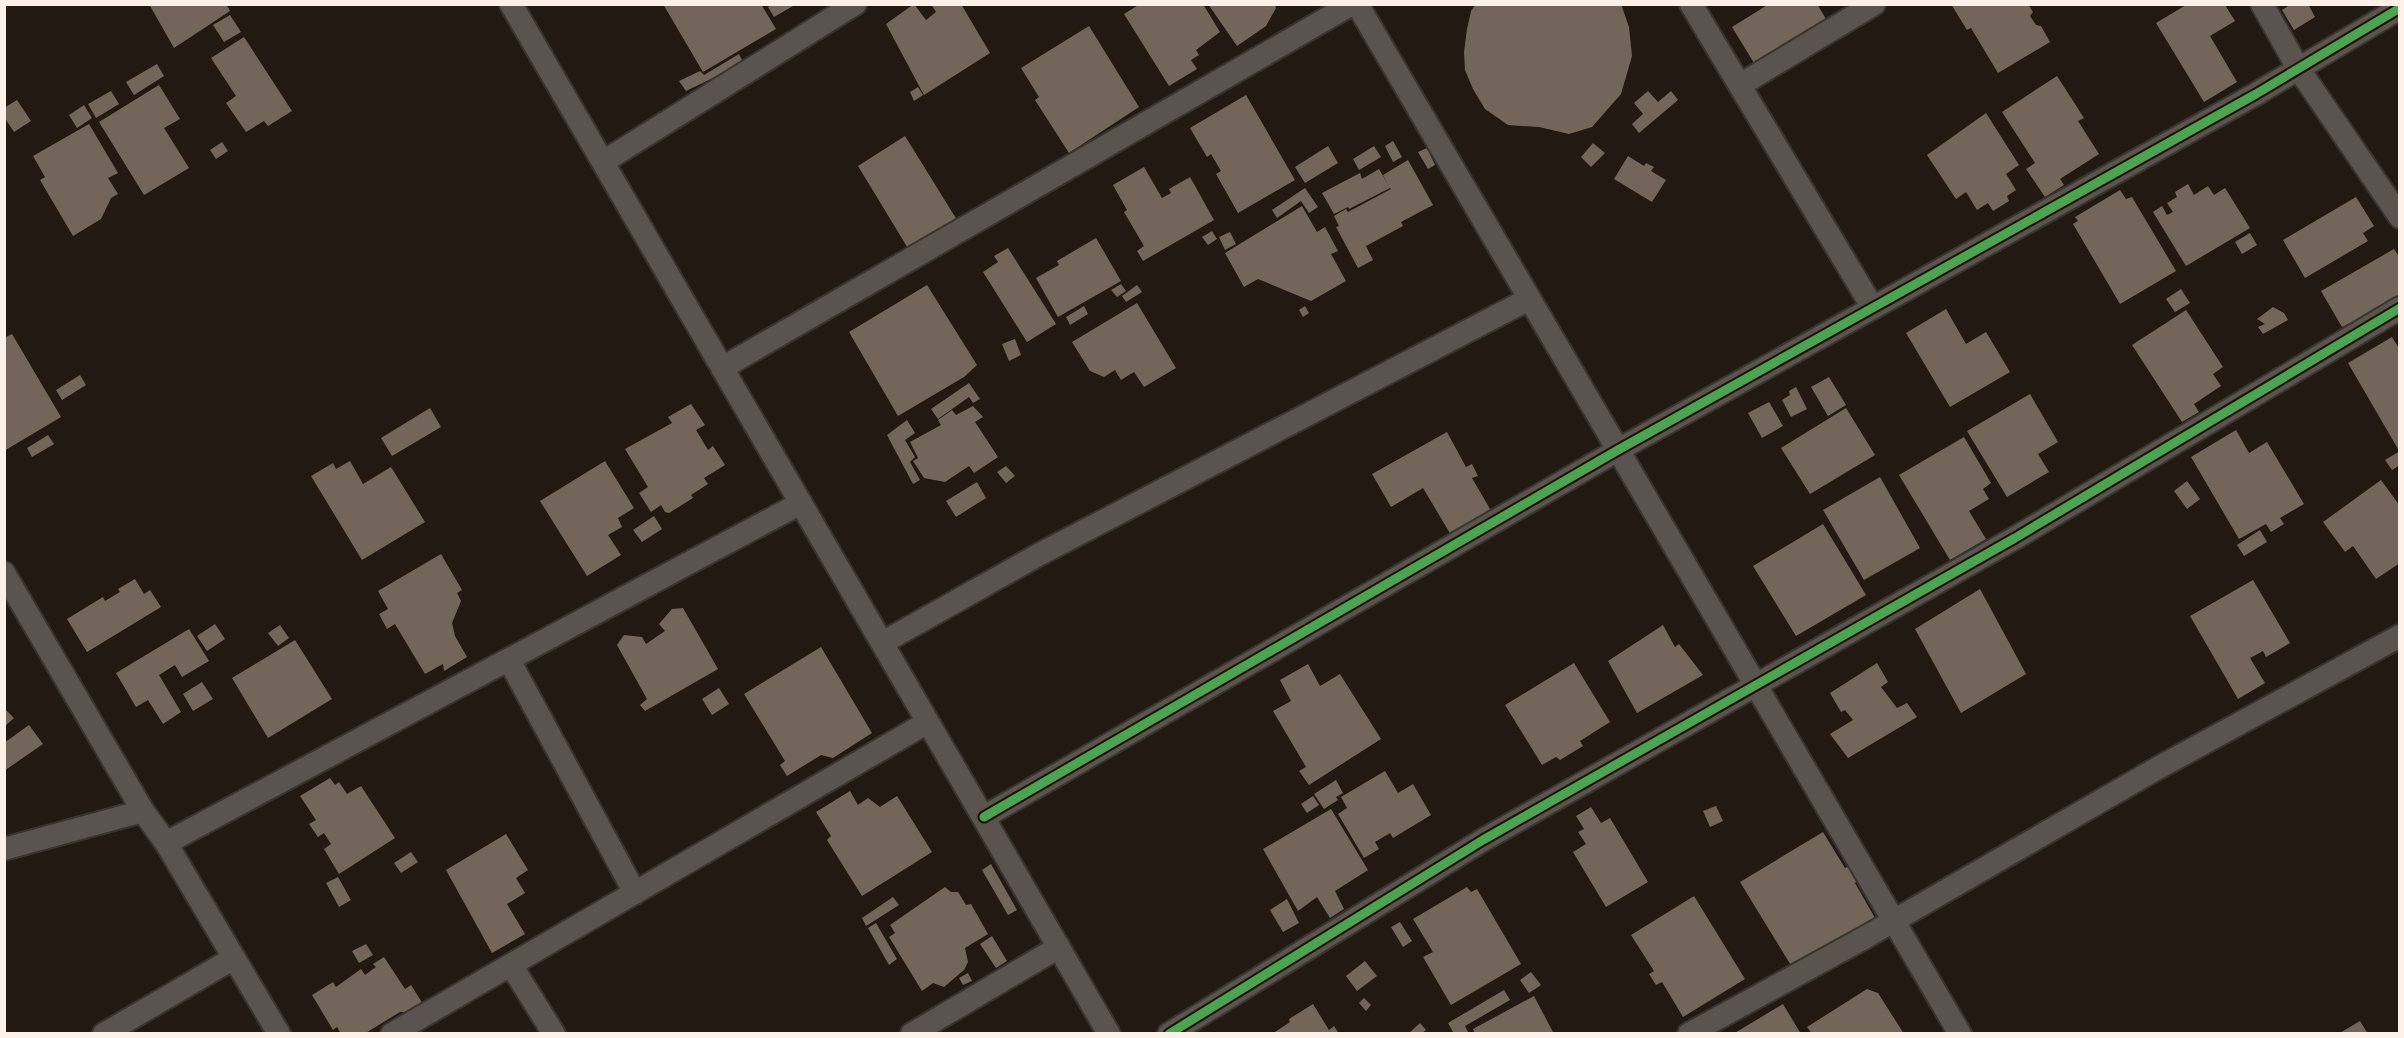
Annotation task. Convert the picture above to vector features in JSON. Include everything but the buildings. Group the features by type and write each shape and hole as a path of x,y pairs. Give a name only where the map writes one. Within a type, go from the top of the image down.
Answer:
{"street":[{"path":"511,4 1109,1034"},
{"path":"603,162 855,4"},
{"path":"722,368 1352,4"},
{"path":"1357,4 1960,1034"},
{"path":"1691,4 1873,308"},
{"path":"1740,85 1875,4"},
{"path":"2262,4 2298,68 2400,217"},
{"path":"984,818 1618,450 2256,94 2400,8"},
{"path":"882,643 1040,554 1529,299"},
{"path":"1169,1034 1483,840 2015,538 2400,308"},
{"path":"166,843 801,503"},
{"path":"4,573 143,811 166,843 279,1034"},
{"path":"1689,1034 1895,921 2156,769 2400,636"},
{"path":"509,660 635,893"},
{"path":"392,1034 928,722"},
{"path":"4,849 143,811"},
{"path":"912,1034 1059,947"},
{"path":"104,1034 234,958"},
{"path":"511,965 554,1034"}],"cycle path":[{"path":"984,817 1618,450 2256,94 2400,8"},
{"path":"1169,1034 1483,840 2015,538 2400,308"}]}
